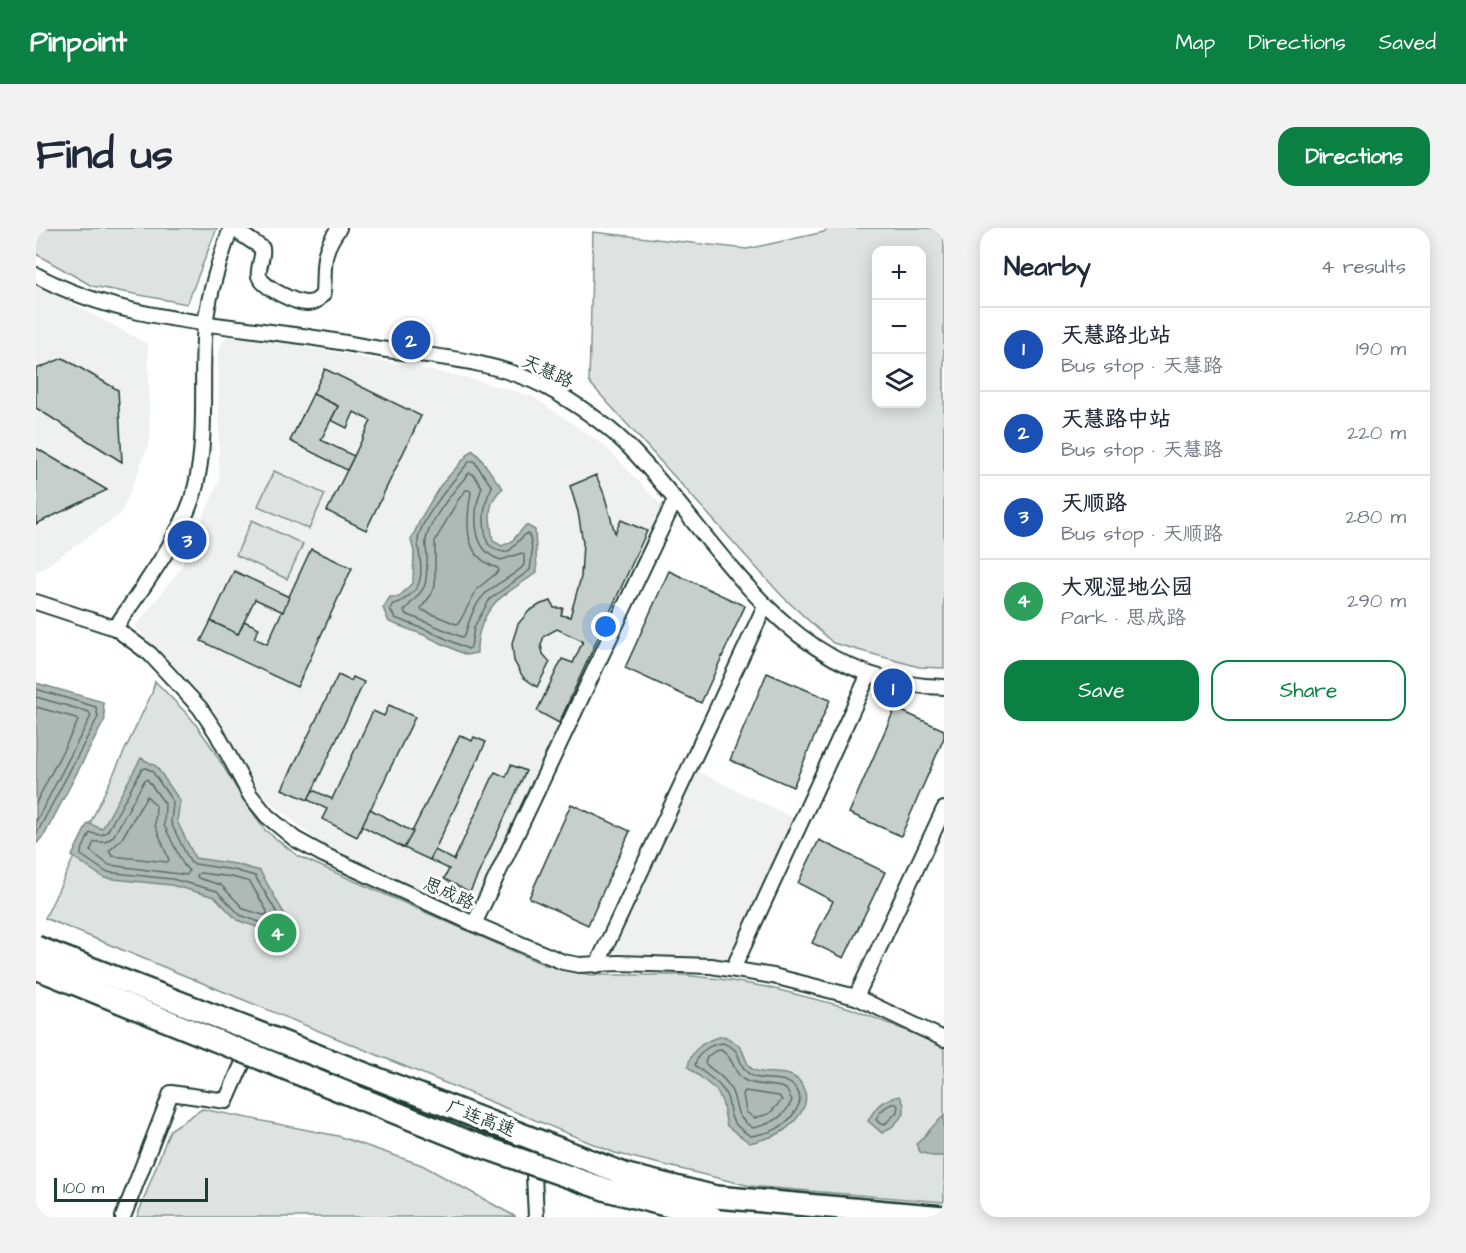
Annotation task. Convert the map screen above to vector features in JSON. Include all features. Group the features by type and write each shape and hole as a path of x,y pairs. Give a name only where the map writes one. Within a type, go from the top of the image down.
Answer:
{"highway":[{"name":"广连高速","path":"36,947 627,1175 716,1197 944,1217"},
{"name":"广连高速","path":"36,968 466,1141 607,1190 712,1217"}],"street":[{"path":"114,628 171,541 190,503 201,444 206,325 210,298 232,228 262,248 259,276 264,283 290,298 309,303 317,301 323,294 322,264 326,250 339,228"},
{"name":"天慧路","path":"36,276 111,306 206,325 297,335 463,360 517,375 555,391 607,427 632,450 765,606 805,641 827,655 869,674 901,684 944,687"},
{"path":"474,924 675,500"},
{"name":"思成路","path":"36,602 114,628 150,654 200,708 216,732 250,795 267,816 296,839 324,855 563,962 579,965 673,964 733,969 801,982 855,997 944,1039"},
{"path":"597,964 765,606"},
{"path":"733,969 869,674"},
{"path":"855,997 944,809"},
{"path":"123,1217 171,1093 226,1101 245,1058"},
{"path":"534,1175 536,1217"}],"shaded area":[{"path":"36,228 217,228 187,304 92,286 36,254"},
{"path":"828,228 944,228 944,668 919,667 833,643 782,596 589,382 593,232 747,249 824,232"},
{"path":"36,284 148,344 150,441 121,514 36,573"},
{"path":"229,332 465,377 534,397 605,446 662,506 474,912 324,846 261,794 212,707 135,627 181,568 219,481 218,350"},
{"path":"274,471 325,494 309,529 258,506"},
{"path":"252,520 303,544 287,579 236,555"},
{"path":"155,681 191,718 265,830 298,856 545,965 591,975 682,975 767,987 850,1008 944,1046 944,1202 750,1186 615,1153 45,918 152,693"},
{"path":"697,771 796,819 727,963 611,952"},
{"path":"202,1109 338,1136 422,1165 516,1217 137,1217 170,1130"}],"water":[{"path":"472,450 503,488 491,506 493,541 502,546 511,542 526,525 535,530 537,572 494,604 481,627 477,653 466,655 424,635 389,622 383,608 390,597 399,597 413,582 414,552 411,540 440,486"},
{"path":"36,683 103,702 105,719 45,834 36,844"},
{"path":"141,758 156,766 180,801 177,821 195,858 235,864 260,871 286,917 268,931 237,920 215,897 171,885 104,878 72,856 88,823 102,829"},
{"path":"724,1036 738,1045 748,1065 755,1071 787,1074 795,1077 801,1083 806,1101 802,1111 790,1126 772,1136 750,1143 727,1126 722,1101 716,1090 688,1067 696,1050 712,1039"},
{"path":"900,1096 904,1105 904,1114 893,1126 882,1133 868,1121 874,1110 881,1104"},
{"path":"944,1116 944,1156 932,1156 920,1152 916,1144"}],"building":[{"path":"63,358 118,390 122,462 36,408 36,369"},
{"path":"325,369 421,416 366,530 327,511 371,421 354,412 347,428 331,420 338,406 313,394"},
{"path":"313,394 338,406 321,440 354,456 347,470 290,441"},
{"path":"36,448 107,490 36,524"},
{"path":"596,475 615,533 621,520 647,531 559,723 537,711 562,659 573,663 583,641 557,629 544,636 541,645 543,654 550,662 537,687 523,677 514,661 512,643 518,624 529,611 541,604 551,601 554,608 563,608 561,615 570,617 581,577 583,543 578,512 570,486"},
{"path":"311,549 352,568 297,687 201,641 211,621 238,634 244,621 259,628 254,638 267,644"},
{"path":"234,571 289,597 283,612 255,599 238,634 211,621"},
{"path":"669,571 745,606 701,703 625,668"},
{"path":"767,673 830,700 793,787 730,760"},
{"path":"338,675 351,681 353,677 364,682 308,800 282,789"},
{"path":"389,705 415,717 357,837 322,819 327,809 308,800 313,790 332,799 373,711 384,716"},
{"path":"895,708 944,730 944,738 901,836 849,813"},
{"path":"460,735 472,741 474,737 486,742 430,860 404,848"},
{"path":"511,765 526,771 470,892 444,879 449,869 430,860 435,850 454,860 495,772 506,777"},
{"path":"571,804 630,831 588,925 529,898"},
{"path":"370,809 413,832 404,848 362,826"},
{"path":"819,840 885,872 844,958 812,943 833,901 798,883"}],"place":[{"name":"天慧路中站","path":"411,340"},
{"name":"天顺路","path":"187,540"},
{"name":"天慧路北站","path":"893,688"},
{"name":"大观湿地公园","path":"277,933"}]}
